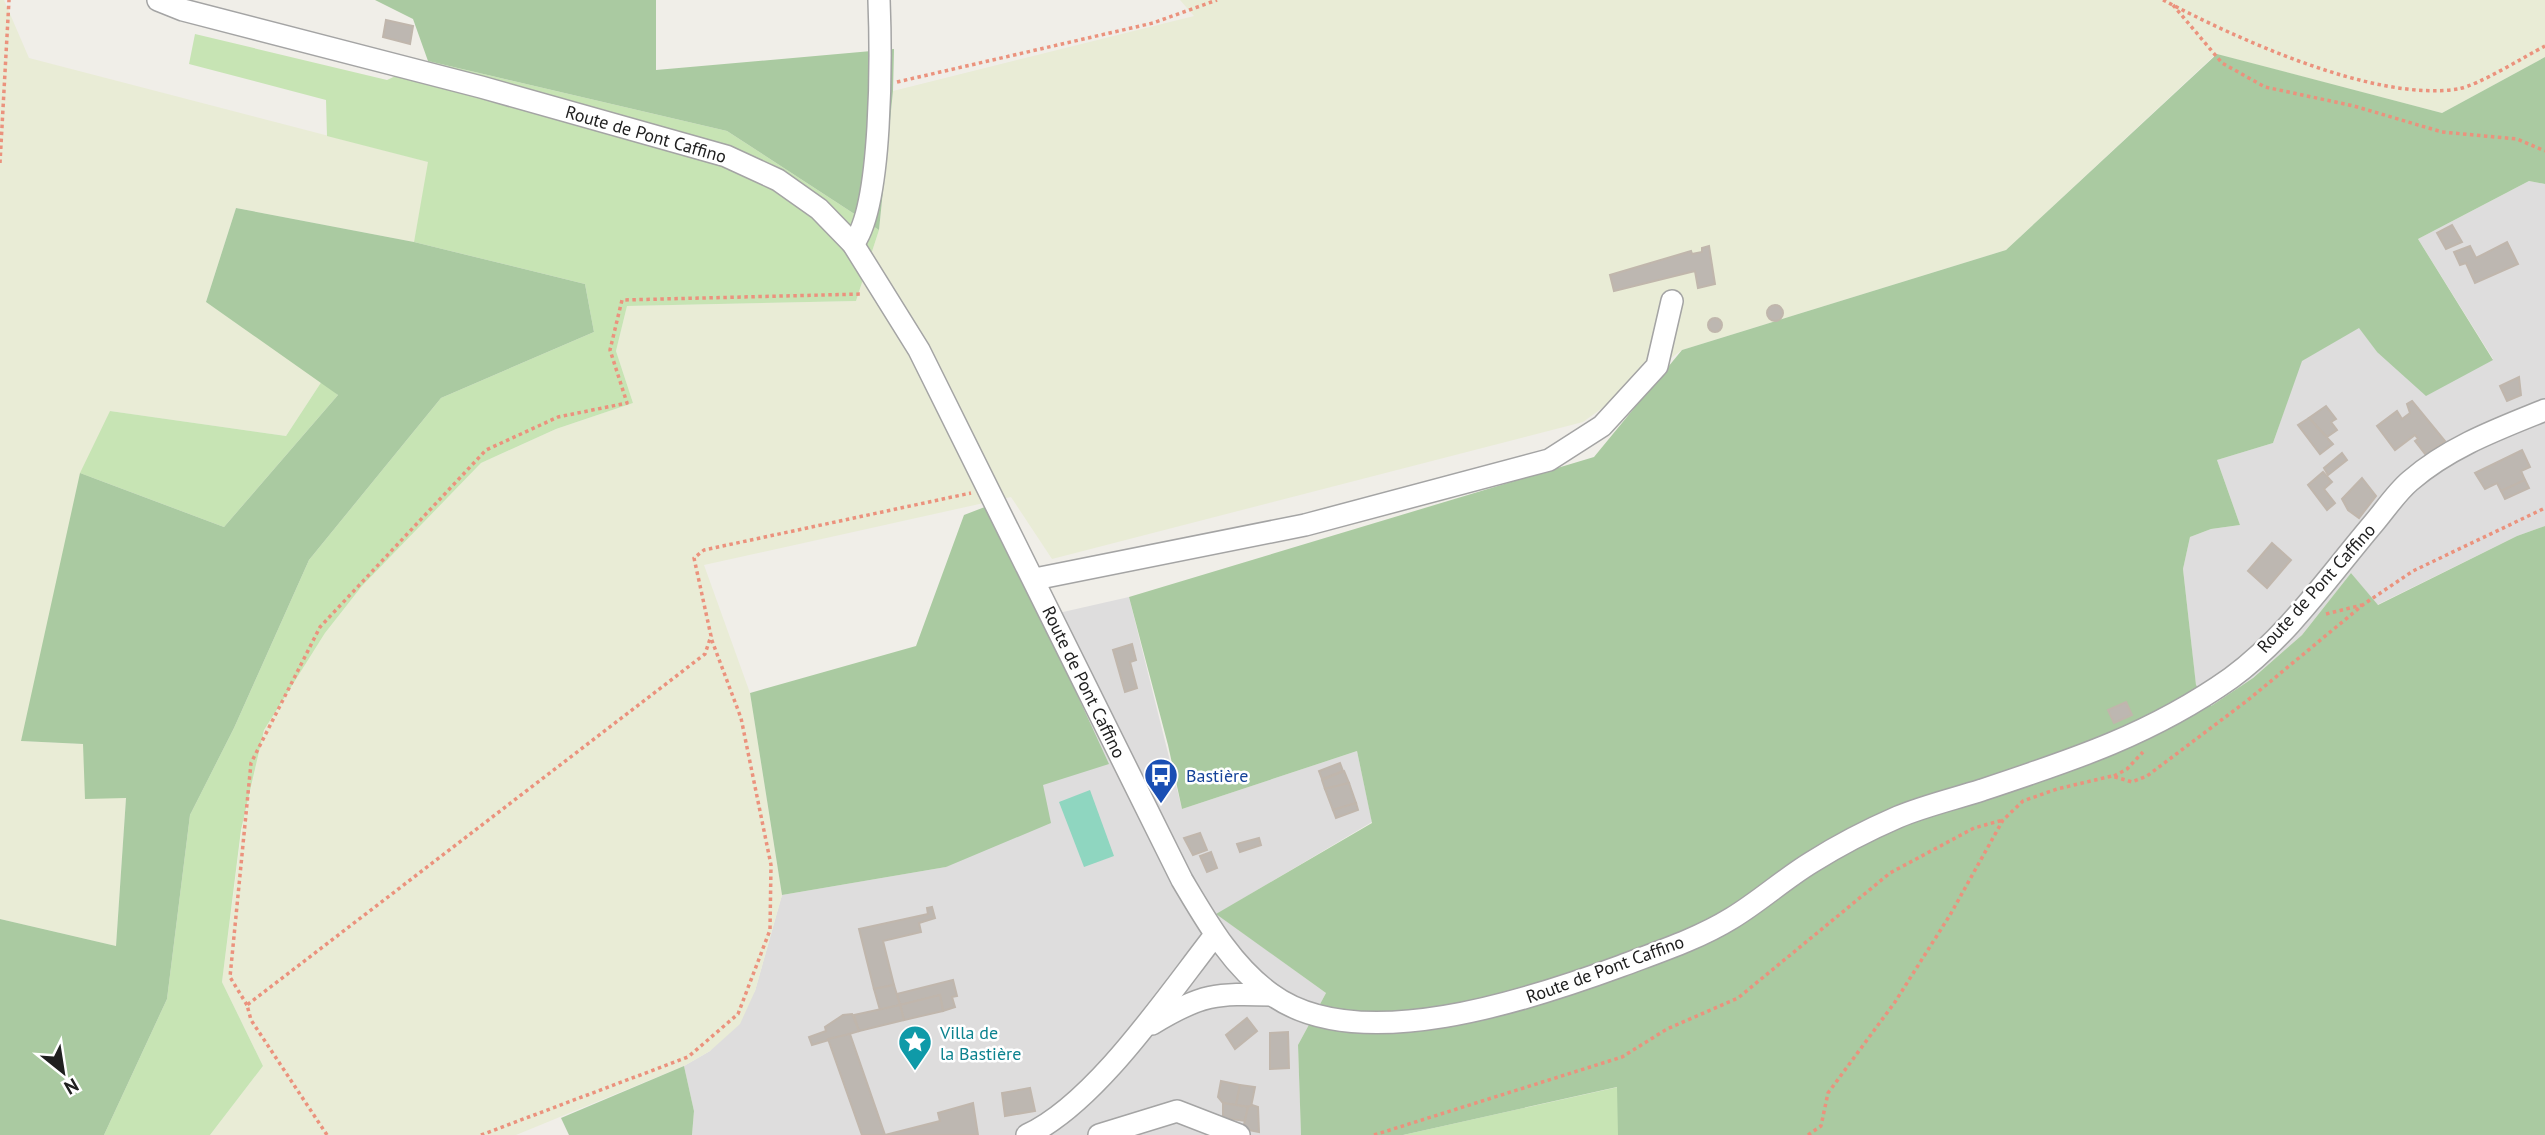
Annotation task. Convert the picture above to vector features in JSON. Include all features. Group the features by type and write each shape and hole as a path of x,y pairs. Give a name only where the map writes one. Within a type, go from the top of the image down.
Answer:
{"street":[{"name":"Route de Pont Caffino","path":"158,0 183,10 481,87 726,156 778,180 819,208 853,244 886,293 990,489 1176,868 1215,935 1231,956 1272,995 1297,1007 1349,1023 1434,1018 1526,999 1686,941 1732,918 1812,862 1901,816 2119,742 2198,701 2262,651 2289,624 2409,482 2446,455 2484,434 2545,410"},
{"path":"853,244 867,216 882,86 879,0"},
{"path":"1035,579 1305,525 1549,460 1602,426 1657,366 1672,301"},
{"path":"1027,1135 1051,1124 1074,1103 1138,1033 1215,935"},
{"path":"1219,994 1231,956"},
{"path":"1138,1033 1182,1006 1219,994 1272,995"},
{"path":"1098,1135 1177,1111 1239,1135"}],"path":[{"path":"0,163 9,0"},
{"path":"882,86 1153,23 1217,0"},
{"path":"2163,0 2233,36 2324,70 2420,91 2461,89 2545,46"},
{"path":"2172,5 2222,63 2265,87 2354,106 2442,132 2516,139 2545,151"},
{"path":"327,1135 251,1020 247,1005 230,977 251,763 320,627 486,450 558,417 627,403 610,350 622,300 886,293"},
{"path":"481,1135 688,1057 738,1014 769,930 771,865 741,718 711,636 694,558 704,550 990,489"},
{"path":"1808,1135 1821,1126 1828,1093 1895,1002 1950,915 2003,820 2023,801 2057,789 2112,776 2132,782 2147,776 2248,700 2364,604 2413,571 2545,508"},
{"path":"247,1005 705,654 711,636"},
{"path":"1374,1135 1622,1057 1667,1029 1738,998 1890,873 1974,828 2003,820"}],"shaded area":[{"path":"2529,181 2545,184 2545,526 2517,536 2377,605 2351,573 2302,635 2253,678 2211,706 2196,686 2183,569 2190,537 2211,529 2240,525 2217,460 2273,443 2301,361 2359,327 2377,352 2493,359 2418,239"},
{"path":"1129,597 1182,809 1357,751 1372,822 1217,914 1326,993 1298,1045 1301,1135 692,1135 694,1111 684,1066 710,1051 755,991 782,895 946,867 1042,785 1041,617"}],"green space":[{"path":"0,0 4,0 29,58 429,162 414,242 236,208 206,302 322,381 286,436 110,411 21,741 83,744 126,798 116,946 0,919"},
{"path":"375,0 656,0 656,70 894,49 893,91 879,230 727,131 428,61 413,19"},
{"path":"1180,0 2545,0 2545,57 2442,113 2216,54 2006,250 1682,350 1583,422 1052,559 1011,497 704,565 750,693 782,895 755,991 740,1024 710,1051 684,1066 516,1135 210,1135 263,1066 222,982 242,828 264,730 325,633 362,586 481,463 556,429 633,403 616,351 627,306 856,301 879,230 893,91 1194,16"},
{"path":"195,34 387,80 428,61 727,131 879,230 856,301 627,306 616,351 633,403 556,429 481,463 362,586 325,633 264,730 241,830 222,982 263,1066 210,1135 104,1135 167,999 190,815 234,728 309,560 441,398 594,332 585,284 414,242 428,162 327,136 326,100 189,64"},
{"path":"2217,54 2442,113 2545,57 2545,184 2529,181 2418,239 2493,360 2426,396 2377,352 2359,328 2302,361 2273,443 2217,460 2240,525 2211,529 2190,537 2183,569 2196,685 2211,706 2253,678 2302,635 2351,573 2378,605 2517,536 2545,526 2545,1135 1618,1135 1617,1087 1403,1135 1301,1135 1298,1045 1326,993 1216,914 1372,823 1357,751 1182,809 1129,597 1594,457 1682,350 2006,250"},
{"path":"236,208 414,242 585,284 594,332 441,398 309,560 234,728 190,815 167,999 104,1135 0,1135 0,919 116,946 126,798 85,799 83,744 21,741 80,473 224,527 338,395 206,302"},
{"path":"322,381 338,395 224,527 80,473 110,411 286,436"},
{"path":"990,505 1109,764 1043,785 1051,823 946,867 782,895 750,693 916,646 964,515"},
{"path":"1090,790 1114,856 1084,867 1059,802"},
{"path":"684,1066 694,1111 692,1135 569,1135 561,1118"},
{"path":"1618,1087 1618,1135 1403,1135"}],"building":[{"path":"386,20 413,26 410,44 383,37"},
{"path":"2452,225 2462,242 2446,249 2437,233"},
{"path":"2507,242 2518,264 2475,283 2466,263 2460,265 2454,252 2470,246 2476,258"},
{"path":"1709,246 1715,284 1698,288 1695,271 1614,291 1610,275 1691,251 1692,254 1702,252 1702,248"},
{"path":"1775,305 1783,313 1775,321 1767,313"},
{"path":"1712,318 1718,318 1722,325 1718,332 1712,332 1708,328 1708,322"},
{"path":"2519,377 2521,395 2507,401 2500,386"},
{"path":"2412,401 2445,441 2426,455 2415,441 2418,439 2415,435 2395,450 2377,426 2397,411 2402,419 2410,413 2407,404"},
{"path":"2326,406 2336,419 2331,422 2337,430 2327,437 2309,418"},
{"path":"2309,418 2333,444 2320,454 2298,425"},
{"path":"2522,450 2530,467 2521,471 2525,480 2501,491 2497,483 2485,489 2475,473"},
{"path":"2342,453 2347,460 2328,475 2324,468"},
{"path":"2323,472 2332,482 2324,489 2335,503 2327,510 2308,485"},
{"path":"2362,478 2376,496 2359,518 2348,510 2342,499"},
{"path":"2525,480 2529,488 2505,499 2501,491"},
{"path":"2272,543 2291,560 2267,588 2248,571"},
{"path":"1132,644 1136,660 1130,662 1137,688 1125,692 1113,650"},
{"path":"2126,702 2132,715 2114,723 2108,710"},
{"path":"1340,763 1343,771 1322,779 1319,771"},
{"path":"1344,771 1349,783 1325,789 1322,780"},
{"path":"1349,783 1356,803 1333,810 1325,789"},
{"path":"1356,803 1358,810 1336,818 1333,810"},
{"path":"1200,833 1207,850 1193,855 1184,838"},
{"path":"1259,838 1261,845 1240,852 1237,844"},
{"path":"1211,852 1217,868 1207,872 1200,856"},
{"path":"932,907 935,918 919,923 921,932 883,941 894,985 874,989 859,929 928,914 927,908"},
{"path":"953,980 957,996 952,997 955,1007 943,1011 940,995 900,1005 897,994"},
{"path":"894,985 900,1005 880,1010 874,989"},
{"path":"940,995 943,1011 904,1020 900,1005"},
{"path":"900,1005 904,1020 859,1031 854,1015"},
{"path":"852,1014 859,1031 812,1045 809,1037 826,1031 825,1027 843,1015"},
{"path":"1247,1018 1257,1031 1235,1049 1226,1035"},
{"path":"1288,1032 1289,1068 1270,1069 1270,1033"},
{"path":"850,1034 885,1135 862,1135 828,1039"},
{"path":"1221,1081 1240,1085 1236,1105 1223,1103 1218,1097"},
{"path":"1240,1085 1255,1087 1251,1107 1236,1105"},
{"path":"1030,1088 1035,1111 1005,1116 1002,1093"},
{"path":"973,1103 978,1135 885,1135 940,1121 938,1113"},
{"path":"1223,1103 1248,1107 1245,1121 1223,1118"},
{"path":"1248,1107 1258,1107 1259,1132 1243,1129"}],"place":[{"name":"Bastière","path":"1161,805"},
{"name":"Villa de la Bastière","path":"915,1072"}]}
